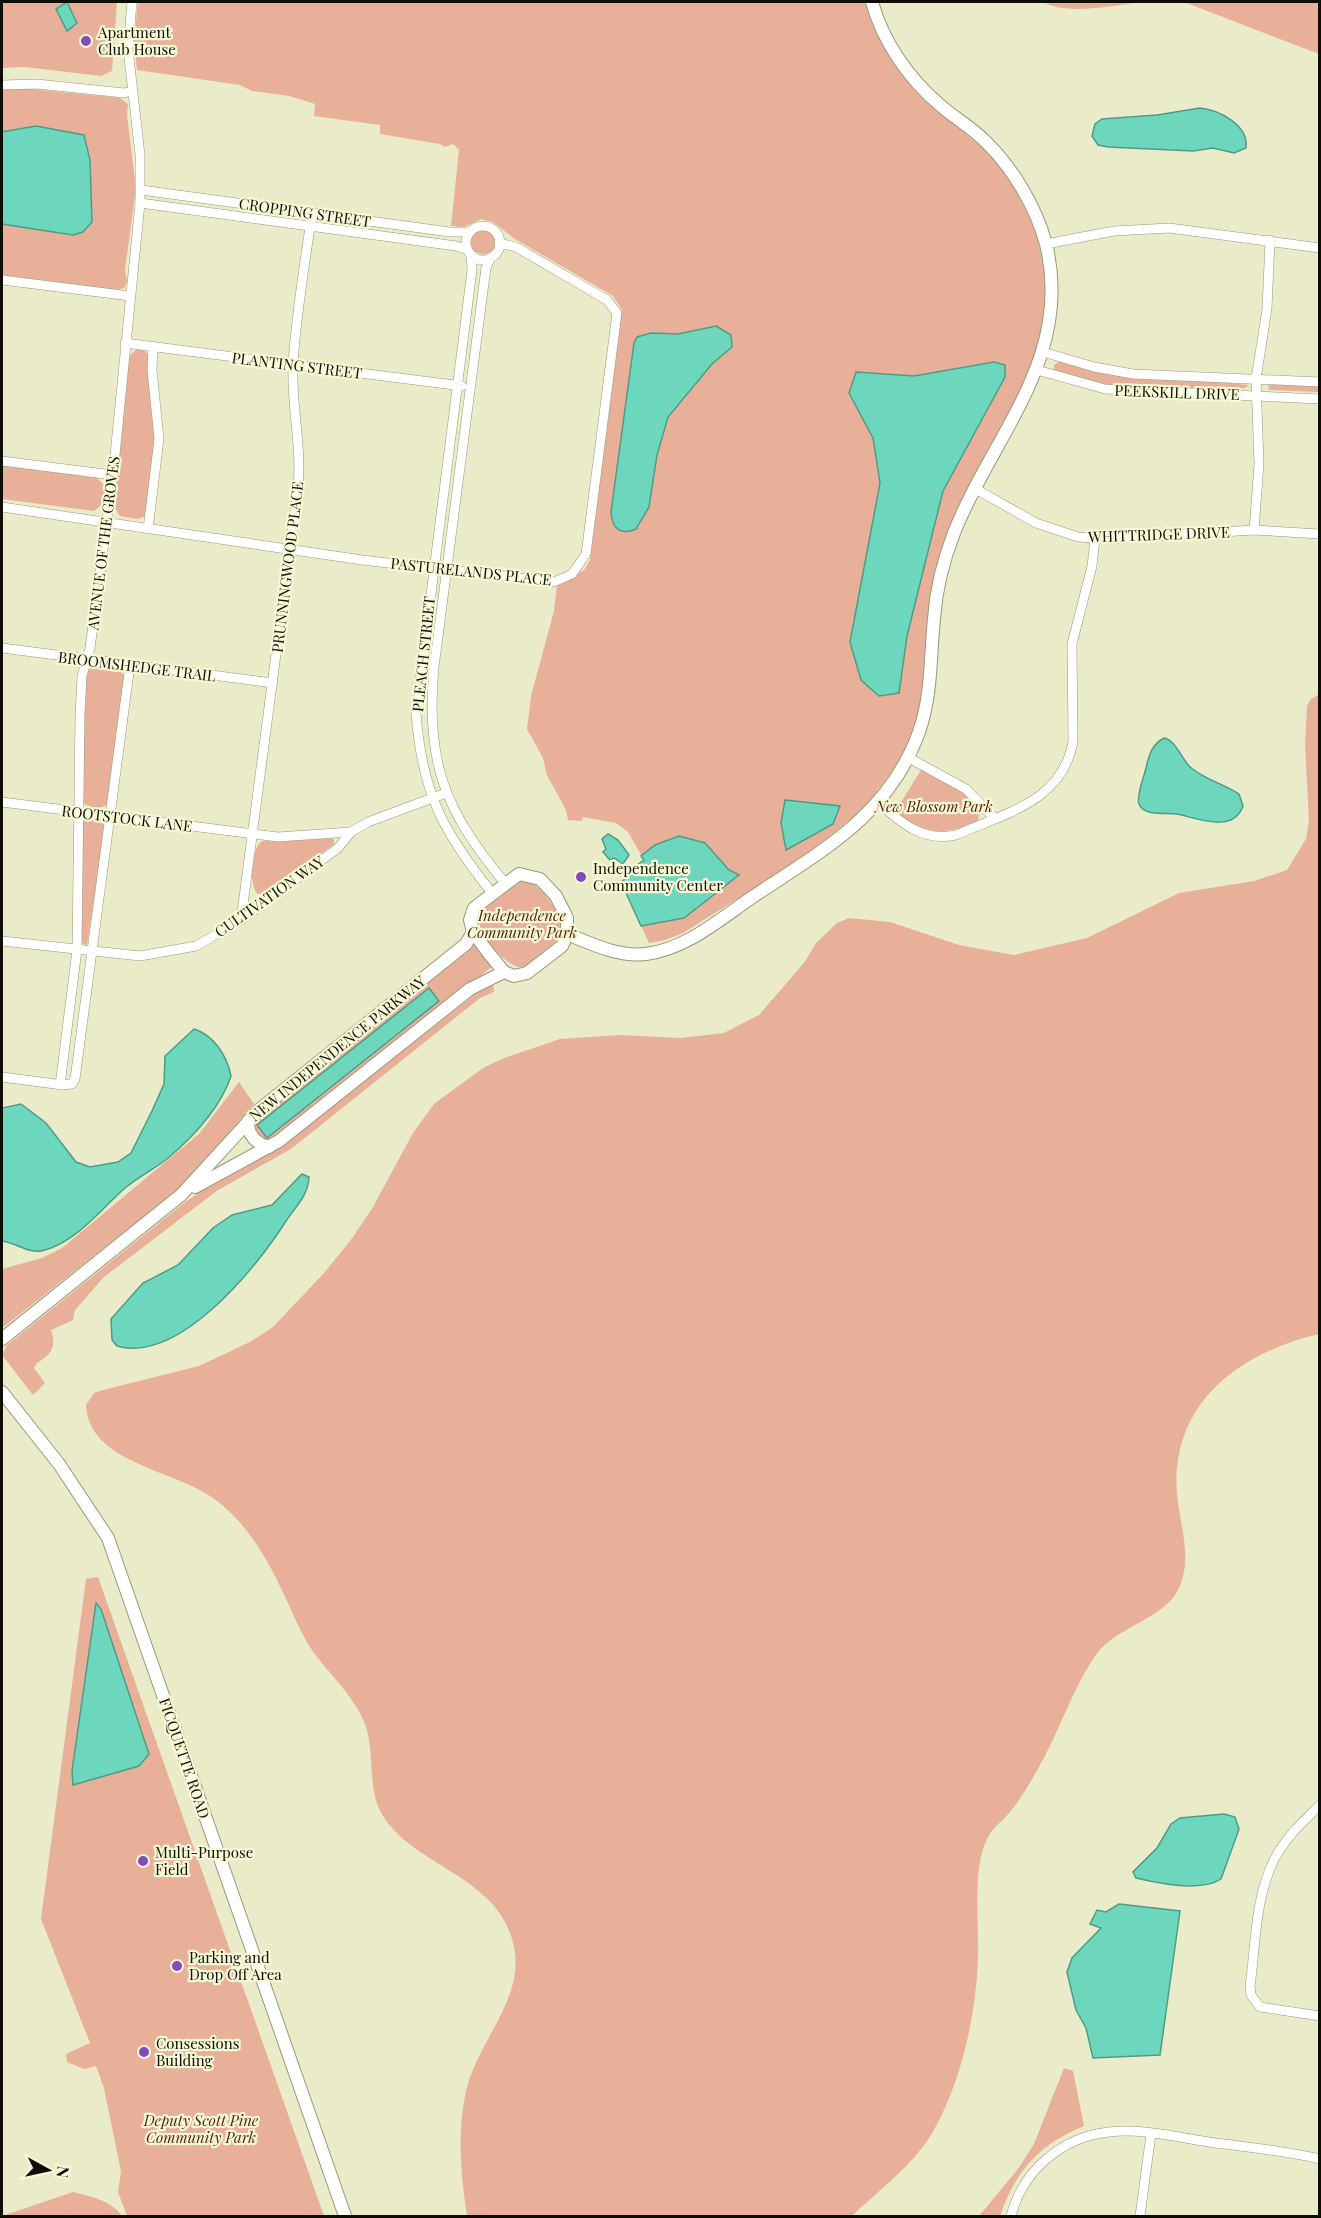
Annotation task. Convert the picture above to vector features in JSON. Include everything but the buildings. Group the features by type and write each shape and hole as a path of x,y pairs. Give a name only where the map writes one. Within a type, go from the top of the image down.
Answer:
{"street":[{"name":"AVENUE OF THE GROVES","path":"60,1085 77,950 80,715 112,475 141,190 140,155 128,49 132,2"},
{"path":"567,934 626,954 663,950 693,938 838,841 878,802 909,758 929,695 937,591 952,538 974,488 1028,392 1043,352 1051,306 1046,244 1025,196 1005,163 968,126 924,92 886,38 872,2"},
{"path":"2,85 37,84 124,93 132,91"},
{"name":"CROPPING STREET","path":"141,190 470,232"},
{"name":"CROPPING STREET","path":"140,203 456,246 469,252"},
{"name":"PRUNNINGWOOD PLACE","path":"241,920 300,468 293,365 312,213"},
{"path":"478,226 489,227 497,234 499,243 491,257 482,260 469,252 466,239 470,232 478,226"},
{"path":"1046,244 1089,234 1146,228 1223,233 1320,248"},
{"path":"1254,531 1259,464 1256,379 1267,309 1270,240"},
{"name":"PASTURELANDS PLACE","path":"2,507 432,569 446,568 554,582 572,574 586,554 617,313 607,300 516,247 499,243"},
{"name":"PLEACH STREET","path":"469,252 472,270 432,569 416,713 421,761 431,798 462,856 492,893"},
{"name":"PLEACH STREET","path":"491,257 486,268 446,568 431,712 434,747 446,793 466,834 505,883"},
{"path":"2,280 130,296"},
{"name":"PLANTING STREET","path":"125,343 470,387"},
{"path":"148,529 159,439 152,370 153,346"},
{"name":"PEEKSKILL DRIVE","path":"1043,352 1111,371 1320,382"},
{"name":"PEEKSKILL DRIVE","path":"1037,370 1105,389 1173,394 1320,399"},
{"path":"2,460 112,475"},
{"name":"WHITTRIDGE DRIVE","path":"974,488 1036,523 1061,533 1095,539 1254,531 1320,534"},
{"path":"878,802 916,832 930,836 956,835 1033,801 1046,792 1063,772 1070,757 1073,742 1070,670 1072,644 1092,566 1095,539"},
{"name":"BROOMSHEDGE TRAIL","path":"2,648 273,683"},
{"path":"2,1077 60,1085 72,1084 130,665"},
{"path":"909,758 966,789 994,818"},
{"name":"CULTIVATION WAY","path":"252,834 304,836 351,832 446,793"},
{"name":"ROOTSTOCK LANE","path":"2,802 252,834"},
{"name":"CULTIVATION WAY","path":"2,940 140,956 164,954 196,946 241,920 338,848 351,832"},
{"path":"519,874 540,879 556,896 567,918 567,934 562,946 527,973 514,976 504,972 473,932 470,920 474,908 505,883 519,874"},
{"name":"NEW INDEPENDENCE PARKWAY","path":"2,1339 181,1195 248,1120 465,945 473,932"},
{"name":"NEW INDEPENDENCE PARKWAY","path":"181,1195 269,1147 470,989 504,972"},
{"path":"248,1120 249,1132 256,1142 269,1147"},
{"name":"FICQUETTE ROAD","path":"2,1392 59,1464 108,1538 345,2217"},
{"path":"1320,1805 1293,1831 1270,1868 1263,1887 1250,1987 1251,1995 1260,2007 1320,2016"},
{"path":"1011,2217 1027,2180 1045,2159 1085,2137 1109,2132 1151,2134 1320,2159"},
{"path":"1140,2217 1151,2134"}],"green space":[{"path":"2,2 117,2 112,71 101,76 25,67 2,68"},
{"path":"138,2 867,2 904,76 924,100 990,154 1015,188 1034,227 1043,261 1046,296 1041,342 1025,385 968,488 949,532 918,720 902,759 862,811 793,864 683,933 649,943 621,882 644,860 628,832 616,823 583,817 582,821 568,820 566,810 547,775 543,758 527,729 531,696 554,611 557,585 584,570 590,560 622,310 613,296 515,239 493,222 481,219 464,227 451,226 459,150 453,144 445,147 440,144 380,134 380,125 314,116 315,104 289,96 252,91 240,85 137,70 134,41"},
{"path":"1044,2 1141,2 1078,9 1053,6"},
{"path":"1184,2 1319,2 1319,54"},
{"path":"12,87 120,98 128,104 127,115 136,188 125,270 127,282 124,288 118,290 2,275 2,90"},
{"path":"483,228 492,232 496,241 492,250 483,254 474,250 470,241 474,232"},
{"path":"142,349 150,356 156,437 146,516 138,519 120,516 114,507 129,356 136,350"},
{"path":"1060,361 1087,369 1249,385 1245,388 1156,390 1104,386 1054,371 1054,365"},
{"path":"1268,384 1319,385 1319,392 1269,390"},
{"path":"2,465 97,478 105,486 103,504 94,511 2,499"},
{"path":"97,665 118,668 125,677 107,805 96,809 84,804 81,796 85,679 89,669"},
{"path":"1319,694 1319,1334 1262,1354 1237,1369 1215,1388 1197,1409 1185,1434 1178,1463 1177,1495 1185,1552 1180,1586 1164,1607 1115,1637 1095,1656 1079,1683 1029,1785 1007,1816 988,1837 983,1849 978,1878 977,1976 971,2024 951,2094 931,2135 905,2168 852,2216 467,2216 461,2156 461,2126 465,2096 471,2074 510,1993 515,1972 515,1950 507,1926 496,1908 482,1893 412,1846 383,1816 375,1795 369,1738 362,1716 350,1697 310,1647 282,1589 252,1537 232,1514 204,1492 119,1454 103,1441 91,1425 86,1405 94,1393 199,1366 250,1342 273,1327 325,1272 353,1237 373,1207 413,1133 434,1104 483,1068 504,1058 560,1039 620,1035 681,1038 724,1033 759,1015 804,963 816,943 837,923 849,918 890,922 959,945 1014,955 1087,938 1179,893 1254,881 1287,870 1306,839 1309,820 1305,745 1307,706 1310,700"},
{"name":"New Blossom Park","path":"921,770 964,793 981,809 977,823 953,830 935,831 917,826 895,812"},
{"path":"89,817 101,819 105,827 87,945 81,943 81,824"},
{"path":"334,839 334,844 267,894 258,894 255,890 252,876 253,859 262,841"},
{"name":"Independence Community Park","path":"526,881 543,892 562,922 558,936 551,946 533,962 520,967 507,961 492,947 482,930 479,916 486,907 509,888"},
{"path":"475,943 493,966 273,1140 259,1139 251,1122"},
{"path":"493,980 494,992 480,998 291,1149 218,1190 104,1277 75,1310 73,1320 51,1330 52,1350 34,1368 45,1383 33,1395 2,1355 7,1345 185,1202 236,1168 284,1145"},
{"path":"239,1082 254,1104 179,1189 2,1328 2,1269 42,1258 62,1248 199,1134"},
{"name":"Deputy Scott Pine Community Park","path":"98,1577 324,2216 127,2216 118,2192 121,2172 104,2088 96,2066 84,2069 67,2062 66,2054 90,2043 41,1919 86,1579"},
{"path":"1064,2068 1073,2071 1084,2126 1054,2141 1031,2161 1013,2185 1000,2216 979,2216 1018,2169 1034,2144"},
{"path":"73,2192 107,2203 122,2216 2,2216"}],"water":[{"path":"67,2 77,23 67,31 56,9"},
{"path":"1200,108 1224,115 1238,126 1246,140 1246,148 1234,153 1213,148 1193,151 1108,147 1098,145 1092,136 1095,124 1102,119 1157,115"},
{"path":"36,126 84,135 90,160 92,222 83,232 73,235 2,224 2,132"},
{"path":"716,326 731,335 732,347 712,364 668,417 657,455 649,507 636,529 621,531 615,526 611,512 634,343 637,337 651,333 678,334"},
{"path":"994,362 1005,365 1005,377 943,491 907,636 899,693 879,696 861,680 850,642 880,483 873,438 849,393 856,372 914,376"},
{"path":"1164,738 1175,745 1194,770 1239,794 1243,806 1238,815 1231,820 1214,822 1177,814 1151,812 1142,808 1139,804 1139,796 1148,759 1153,747"},
{"path":"785,800 840,806 833,824 786,850 781,823"},
{"path":"608,834 618,840 629,855 623,864 614,858 610,860 603,852 606,849 602,839"},
{"path":"679,836 705,843 729,870 739,875 684,918 641,926 621,882 639,868 637,865 644,860 641,856 655,845"},
{"path":"429,988 439,1001 267,1138 257,1125"},
{"path":"194,1029 208,1036 219,1047 231,1076 220,1100 196,1132 167,1159 125,1188 88,1224 57,1246 34,1251 2,1241 2,1108 21,1104 46,1123 76,1162 90,1167 118,1162 131,1153 164,1084 165,1056"},
{"path":"302,1174 309,1177 301,1200 256,1262 214,1308 165,1341 141,1348 117,1346 112,1340 111,1319 143,1283 178,1265 213,1228 232,1215 272,1205"},
{"path":"96,1603 101,1609 149,1754 139,1766 73,1785 72,1771"},
{"path":"1224,1814 1235,1817 1239,1829 1221,1879 1213,1883 1191,1886 1136,1878 1133,1872 1157,1848 1171,1824 1180,1818"},
{"path":"1119,1904 1180,1911 1160,2055 1093,2058 1086,2028 1076,2010 1067,1972 1072,1958 1101,1928 1090,1924 1097,1910 1106,1912"}],"place":[{"name":"Apartment Club House","path":"86,41"},
{"name":"Independence Community Center","path":"581,877"},
{"name":"Multi-Purpose Field","path":"143,1861"},
{"name":"Parking and Drop Off Area","path":"177,1966"},
{"name":"Consessions Building","path":"144,2052"}]}
